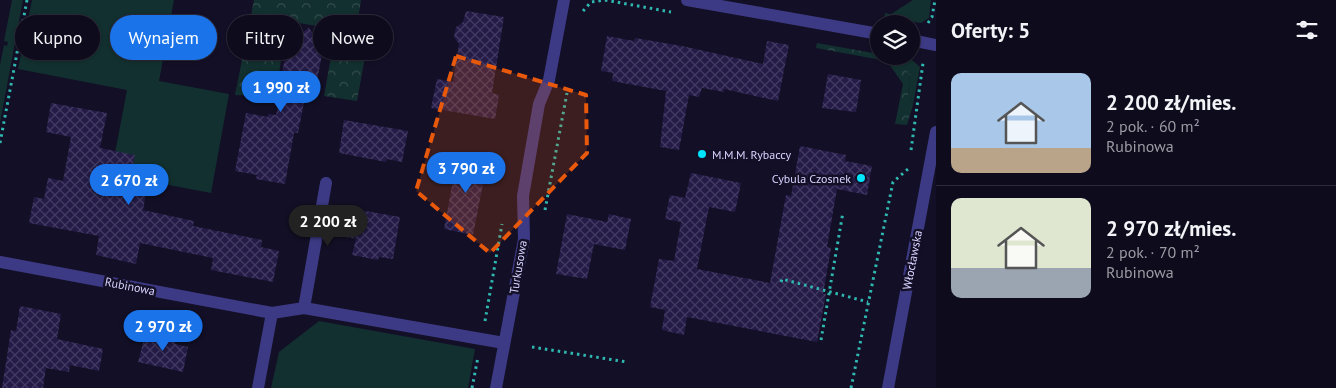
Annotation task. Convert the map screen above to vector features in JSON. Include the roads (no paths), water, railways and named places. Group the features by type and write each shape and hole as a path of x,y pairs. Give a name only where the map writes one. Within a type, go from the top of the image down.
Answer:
{"street":[{"name":"Turkusowa","path":"496,388 524,239 524,187 539,104 549,80 564,0"},
{"path":"687,0 870,32"},
{"path":"920,42 936,45"},
{"name":"Włocławska","path":"888,388 936,132"},
{"path":"304,308 326,183"},
{"name":"Rubinowa","path":"0,262 272,312 304,308 504,343"},
{"path":"258,388 272,312"}],"place":[{"name":"M.M.M. Rybaccy","path":"702,154"},
{"name":"Cybula Czosnek","path":"861,178"}]}
